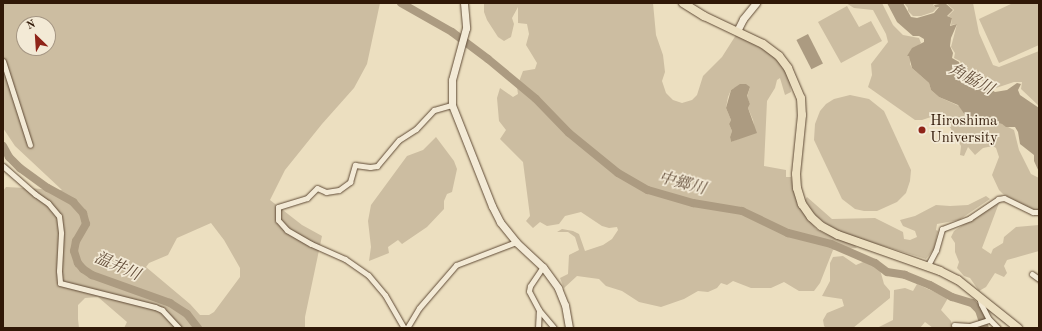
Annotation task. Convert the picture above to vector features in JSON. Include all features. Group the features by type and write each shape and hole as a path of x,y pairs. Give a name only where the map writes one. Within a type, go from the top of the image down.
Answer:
{"main road":[{"path":"683,3 704,16 763,44 779,56 788,68 801,98 802,115 796,174 797,188 802,204 821,226 838,235 928,265 958,280 1018,328"}],"street":[{"path":"464,3 466,28 452,80 452,105 492,206 500,222 516,242 543,267 558,288 565,305 569,328"},
{"path":"737,31 743,19 756,3"},
{"path":"3,61 30,145"},
{"path":"404,328 385,295 368,275 346,259 311,244 288,230 278,220 278,207 307,198 317,188 326,192 339,190 350,182 355,165 370,167 377,166 399,140 416,129 434,110 452,105"},
{"path":"3,166 35,194 48,203 59,216 61,233 58,271 60,283 155,307 162,310 178,328"},
{"path":"928,265 936,250 942,229 970,218 998,199 1004,198 1033,212 1039,212"},
{"path":"407,328 419,308 456,265 516,242"},
{"path":"543,267 530,286 529,291 539,310 554,328"},
{"path":"1032,274 1039,279"},
{"path":"979,297 985,322"},
{"path":"538,328 539,310"},
{"path":"954,325 970,326 985,322 998,328"}],"shaded area":[{"path":"3,3 380,3 367,64 354,88 322,124 285,170 270,200 302,225 322,236 305,317 305,328 124,328 127,322 98,297 85,298 78,305 79,328 3,328 3,191 6,187 62,190 15,146 3,128","holes":["211,223 224,240 240,268 240,277 214,312 209,315 200,315 190,304 146,267 149,263 168,255 177,238"]},
{"path":"484,3 653,3 656,35 663,55 665,72 662,81 666,93 673,100 682,103 692,100 697,95 703,76 722,57 736,35 770,53 781,64 789,77 791,92 785,95 780,78 777,80 775,88 767,101 764,166 786,170 786,177 791,177 794,192 800,207 816,229 826,234 852,242 857,248 833,250 820,283 814,291 799,291 784,282 771,288 751,288 733,281 727,285 721,283 717,288 708,292 698,291 684,299 661,307 639,302 622,291 606,286 599,279 577,276 564,288 560,278 568,274 569,255 579,250 575,237 568,232 557,232 562,229 579,234 585,251 603,245 612,239 618,230 617,227 609,228 602,226 581,212 565,216 559,224 547,226 540,222 533,228 526,221 530,216 523,162 500,139 506,130 499,121 497,98 500,88 513,97 518,94 517,87 523,71 535,69 537,63 526,45 529,34 527,24 518,23 518,7 512,18 514,24 511,37 504,41 498,37 487,20 484,12","holes":["750,87 747,97 750,104 748,108 754,126 743,137 731,142 730,137 732,131 729,124 731,120 726,108 728,97 731,90 734,88"]},
{"path":"846,3 882,3 893,25 903,35 919,38 921,43 907,56 911,58 910,64 912,68 929,83 931,90 939,97 959,106 972,122 993,122 1002,124 1014,130 1019,150 1031,174 1039,178 1039,210 1031,209 1003,194 999,190 992,175 999,157 996,148 993,146 983,148 975,155 968,147 964,156 960,155 961,146 944,117 934,116 922,120 915,120 868,87 872,75 871,64 888,42 886,34 873,10 854,8"},
{"path":"904,3 935,3 933,5 938,7 933,12 921,16 913,16 908,11 908,8"},
{"path":"946,3 973,3 979,33 993,65 999,67 1039,51 1039,106 1021,89 1022,82 1014,82 996,88 980,80 977,81 963,69 960,61 954,58 955,53 951,47 957,24 951,25 952,18 948,16 954,10"},
{"path":"1013,3 1039,3 1039,45 999,63 979,19"},
{"path":"847,6 859,27 871,21 882,41 841,63 818,22"},
{"path":"850,95 869,99 884,111 911,170 910,181 906,193 897,202 877,211 855,209 842,199 814,140 815,124 820,111 826,104 834,99"},
{"path":"436,137 454,161 457,169 452,192 447,194 444,201 444,209 427,227 402,244 398,240 388,247 389,253 369,261 371,247 368,221 371,205 407,156 423,150"},
{"path":"986,196 990,199 959,220 937,224 936,230 938,231 934,249 926,259 851,236 831,228 814,214 805,200 807,197 832,219 875,218 903,232 904,239 910,240 917,237 915,231 903,226 900,220 915,216 936,205 968,205"},
{"path":"997,202 999,203 982,248 991,254 993,249 1003,243 1004,237 1016,227 1039,225 1039,251 1007,260 1004,266 1007,273 1004,277 995,273 986,287 979,291 970,278 964,276 957,268 959,262 955,252 955,243 951,237 954,231"},
{"path":"843,256 856,265 870,259 877,259 884,284 890,291 890,298 853,328 826,328 823,320 827,313 844,306 842,299 822,296 830,281 830,263 833,257"},
{"path":"917,284 948,298 941,310 951,321 952,328 933,328 925,322 920,328 877,328 893,320 894,290 905,288 913,291"}],"water":[{"name":"角脇川","path":"887,3 903,3 911,17 917,18 934,13 939,7 935,7 934,5 945,3 953,10 947,16 952,18 950,26 957,24 951,38 950,46 953,53 952,58 959,62 962,70 968,73 976,82 980,82 995,92 1007,90 1017,83 1021,84 1018,90 1020,95 1039,108 1039,172 1034,161 1034,155 1020,144 1018,132 1015,127 1006,127 1002,124 993,122 972,122 958,105 939,97 931,90 929,83 912,68 909,56 907,56 912,48 924,42 924,39 919,36 913,36 897,22"},
{"path":"808,34 823,63 811,69 796,40"},
{"path":"740,84 746,84 750,87 747,96 750,104 748,108 757,133 731,142 730,137 732,131 729,124 731,120 726,108 731,90"}],"waterway":[{"name":"中郷川","path":"401,3 452,32 488,59 536,99 569,133 618,173 648,190 693,203 742,211 788,233 831,244 875,263 887,272 905,275 930,285 952,297 972,303 979,310 985,328"},
{"name":"温井川","path":"3,146 9,157 20,168 48,188 73,202 83,213 86,224 76,241 74,251 78,263 83,269 92,275 170,303 187,314 198,328"}],"place":[{"name":"Hiroshima University","path":"922,130"}]}
